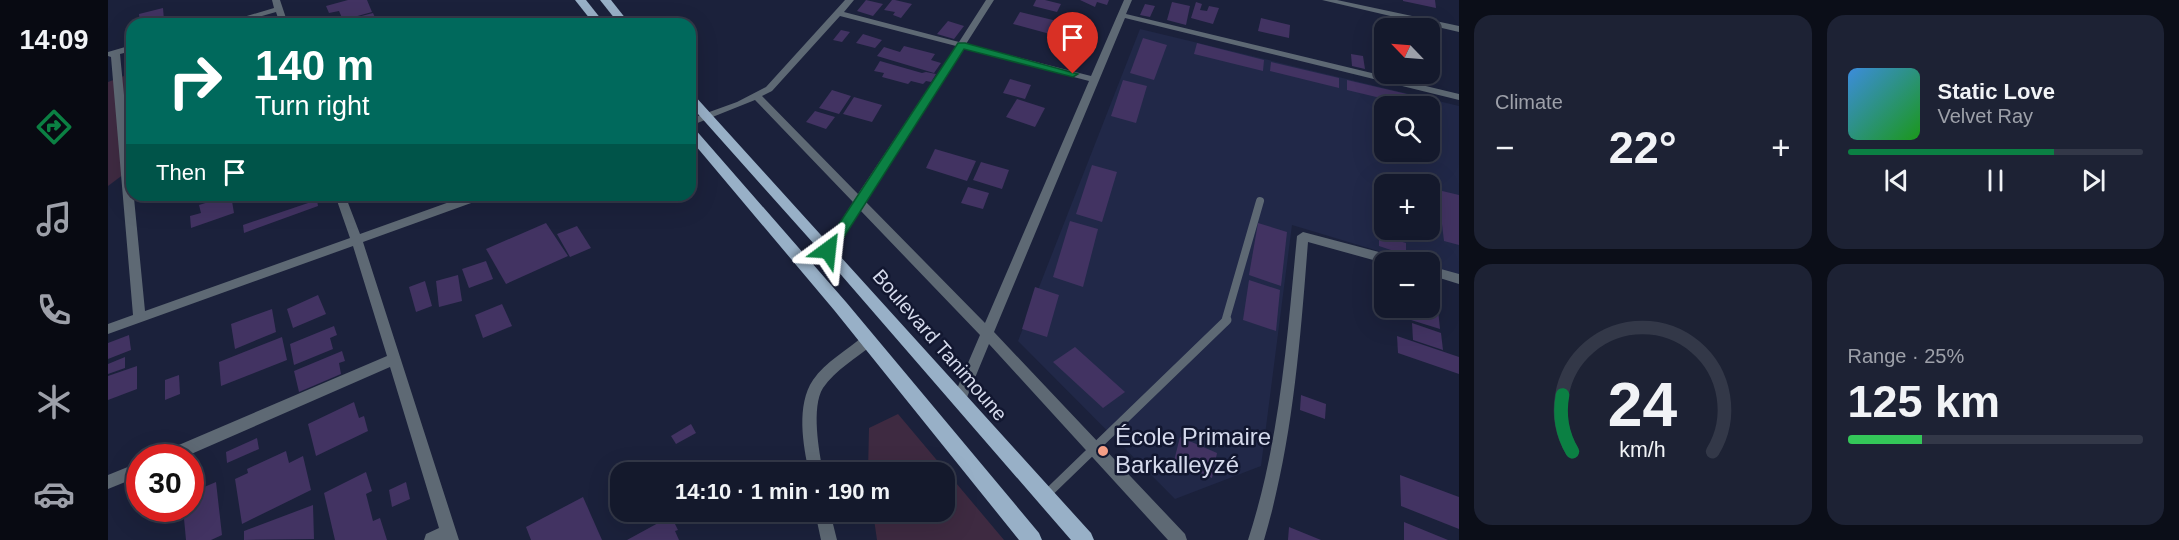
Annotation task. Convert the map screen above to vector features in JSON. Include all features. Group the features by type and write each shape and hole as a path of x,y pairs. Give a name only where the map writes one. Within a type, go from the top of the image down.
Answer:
{"main road":[{"path":"580,0 595,18"},
{"path":"605,0 620,18"},
{"name":"Boulevard Tanimoune","path":"696,105 960,398 1084,540"},
{"path":"696,138 868,340 1032,540"}],"street":[{"path":"696,121 757,97 773,86 850,0"},
{"path":"828,250 990,0"},
{"path":"960,398 1128,0"},
{"path":"1326,0 1459,29"},
{"path":"241,18 278,5"},
{"path":"838,13 1095,80"},
{"path":"1121,15 1459,97"},
{"path":"112,53 126,190"},
{"path":"757,97 986,332 1179,540"},
{"path":"127,201 139,317"},
{"path":"342,201 450,536 432,540"},
{"path":"108,329 464,201"},
{"path":"1256,540 1282,439 1303,236 1374,255"},
{"path":"1440,274 1459,279"},
{"path":"815,462 811,426 813,398 818,384 868,340"},
{"path":"197,444 394,359"},
{"path":"108,482 126,474"},
{"path":"825,522 829,540"}],"lane":[{"path":"1045,496 1227,320 1260,201"}],"shaded area":[{"path":"1140,29 1418,96 1374,96 1374,162 1440,162 1440,101 1459,106 1459,276 1440,270 1440,252 1382,252 1292,225 1261,466 1175,499 1018,341"},
{"path":"126,75 126,172 108,186 108,82"},
{"path":"898,414 938,462 868,462 869,428"},
{"path":"955,482 1004,540 877,540 874,522 955,522"}],"building":[{"path":"348,0 367,0 372,12 342,18 339,11 329,13 326,6"},
{"path":"866,0 883,4 873,16 857,11"},
{"path":"892,0 912,4 901,18 893,15 895,12 884,10"},
{"path":"1036,0 1061,4 1057,12 1033,6"},
{"path":"1080,0 1109,0 1107,5 1097,2 1095,7"},
{"path":"1435,0 1436,8 1403,1"},
{"path":"1172,2 1190,6 1186,25 1167,20"},
{"path":"1196,2 1202,4 1200,10 1207,11 1209,6 1219,8 1213,24 1191,18"},
{"path":"1145,4 1155,6 1150,17 1140,15"},
{"path":"163,8 164,18 139,18 139,14"},
{"path":"1020,12 1057,21 1050,34 1013,24"},
{"path":"373,13 375,18 354,18"},
{"path":"1261,18 1290,25 1289,38 1258,31"},
{"path":"948,21 964,26 954,39 937,34"},
{"path":"841,30 850,32 842,42 833,40"},
{"path":"863,34 882,40 875,48 856,43"},
{"path":"1143,38 1167,45 1154,80 1130,73"},
{"path":"1197,43 1264,60 1263,71 1194,54"},
{"path":"904,46 935,54 931,60 941,63 934,73 877,56 884,47 900,52"},
{"path":"1351,54 1363,56 1365,69 1352,66"},
{"path":"880,61 922,73 936,74 931,82 926,81 923,84 911,81 908,84 882,77 884,73 874,71"},
{"path":"1271,62 1339,78 1339,88 1270,71"},
{"path":"1010,79 1031,85 1025,99 1003,93"},
{"path":"1123,80 1147,86 1136,123 1111,116"},
{"path":"1347,80 1415,96 1374,96 1347,90"},
{"path":"832,90 851,96 839,114 819,108"},
{"path":"854,97 882,105 872,122 843,114"},
{"path":"1017,99 1045,108 1035,127 1006,117"},
{"path":"815,111 835,117 826,129 806,122"},
{"path":"935,149 976,161 967,181 926,168"},
{"path":"981,162 1009,170 1002,189 973,180"},
{"path":"1092,165 1117,172 1102,222 1076,214"},
{"path":"968,187 989,193 983,209 961,203"},
{"path":"1440,190 1459,195 1459,245 1444,241"},
{"path":"212,201 232,201 234,213 191,228 190,216 201,213 199,205"},
{"path":"317,201 318,206 244,233 243,225"},
{"path":"1070,221 1098,229 1083,287 1053,277"},
{"path":"546,223 568,256 506,284 486,249"},
{"path":"1258,223 1287,232 1281,286 1249,275"},
{"path":"577,226 591,248 570,257 557,234"},
{"path":"1379,240 1396,240 1406,243 1406,252 1397,252 1379,246"},
{"path":"486,261 493,279 469,288 462,269"},
{"path":"458,275 462,301 439,307 436,281"},
{"path":"1249,280 1280,290 1276,331 1243,320"},
{"path":"425,281 432,306 416,312 409,287"},
{"path":"1035,287 1059,295 1047,337 1022,329"},
{"path":"318,295 326,314 293,328 287,309"},
{"path":"502,304 512,326 483,338 475,315"},
{"path":"272,309 276,332 235,349 231,324"},
{"path":"1405,318 1439,318 1440,329"},
{"path":"1412,323 1441,333 1443,350 1413,340"},
{"path":"334,326 337,335 330,338 333,349 294,365 290,344"},
{"path":"129,335 131,350 108,359 108,343"},
{"path":"1397,336 1459,357 1459,374 1398,353"},
{"path":"282,337 287,360 221,386 219,362"},
{"path":"1075,347 1125,392 1103,408 1053,362"},
{"path":"342,351 345,361 339,363 341,374 299,392 294,371"},
{"path":"125,357 125,368 108,374 108,364"},
{"path":"137,366 137,389 108,400 108,376"},
{"path":"179,375 180,394 165,400 165,380"},
{"path":"1301,395 1326,404 1325,419 1300,410"},
{"path":"354,402 359,418 364,416 368,431 316,456 308,424"},
{"path":"691,424 696,433 676,444 671,436"},
{"path":"1180,437 1217,453 1212,478 1174,461"},
{"path":"257,438 259,449 227,463 226,452"},
{"path":"286,451 289,463 303,456 311,490 242,524 235,479 248,473 247,469"},
{"path":"366,472 372,491 366,494 373,521 380,518 387,540 335,540 324,493"},
{"path":"1400,475 1459,497 1459,529 1401,506"},
{"path":"216,482 222,535 211,540 186,540 184,522 204,522 204,487"},
{"path":"406,482 410,499 392,507 389,490"},
{"path":"583,497 602,540 531,540 526,527"},
{"path":"313,505 314,539 244,540 244,531"},
{"path":"660,522 674,522 679,540 627,540"},
{"path":"1404,522 1448,540 1404,540"},
{"path":"1289,527 1321,540 1288,540"}],"place":[{"name":"École Primaire Barkalleyzé","path":"1103,451"}],"route":[{"path":"828,250 961,45 1073,74"}]}
